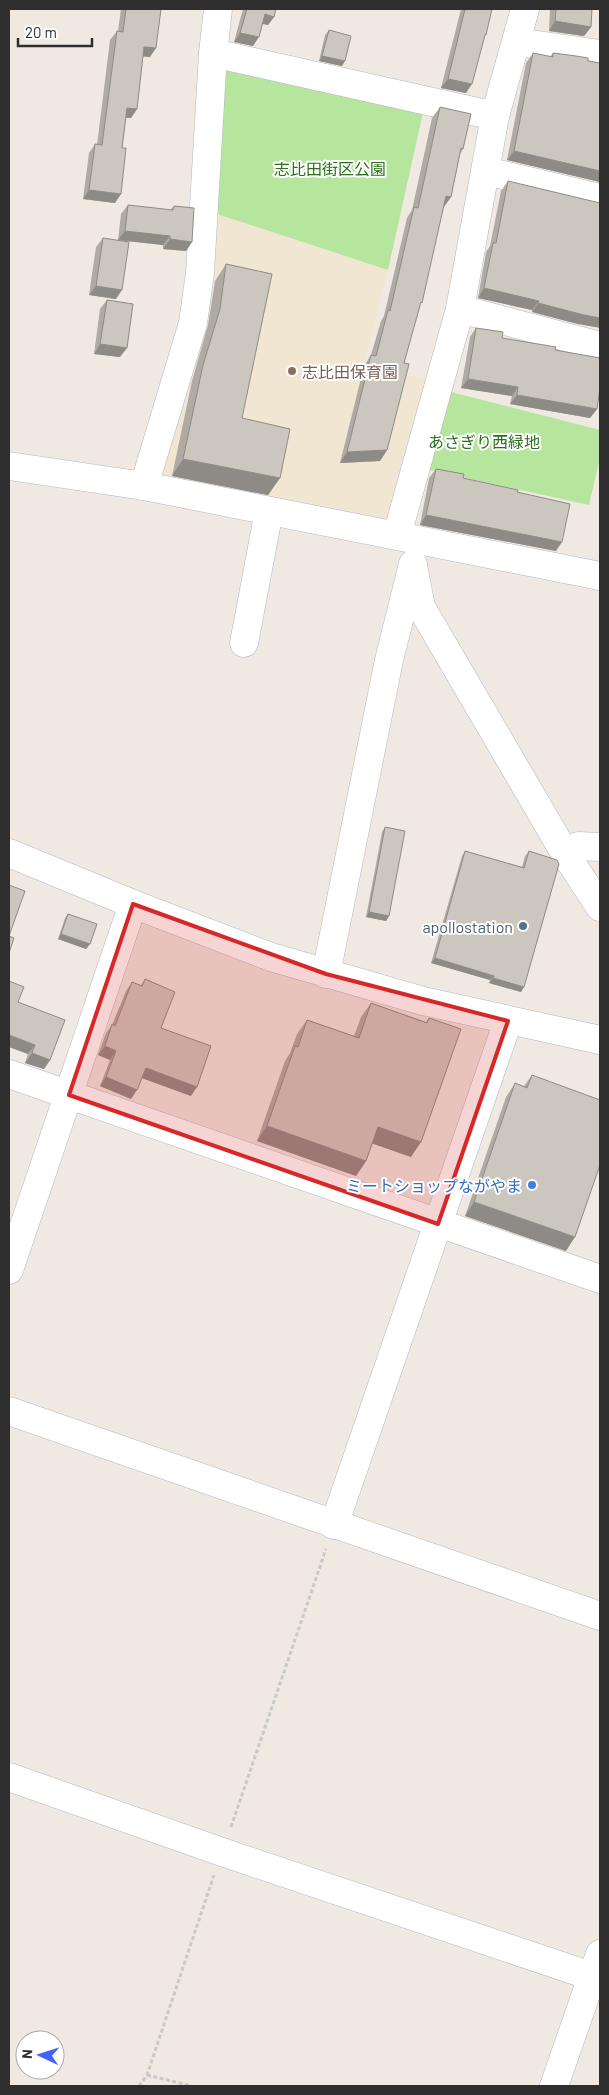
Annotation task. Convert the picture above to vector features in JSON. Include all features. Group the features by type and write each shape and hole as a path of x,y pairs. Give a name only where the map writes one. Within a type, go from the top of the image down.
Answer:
{"street":[{"path":"144,486 193,323 200,273 212,54 218,9"},
{"path":"326,974 389,660 409,546 460,309 495,116 526,9"},
{"path":"517,42 600,54"},
{"path":"212,54 495,116"},
{"path":"486,171 600,198"},
{"path":"460,309 600,346"},
{"path":"9,466 144,486 270,511 409,546 600,576"},
{"path":"244,643 270,511"},
{"path":"409,546 421,607 566,855 600,906"},
{"path":"566,855 578,846 600,847"},
{"path":"9,853 133,904 271,957 423,1001 600,1040"},
{"path":"9,1270 133,904"},
{"path":"334,1525 508,1021"},
{"path":"9,1074 600,1279"},
{"path":"9,1411 600,1616"},
{"path":"9,1777 222,1852 598,1970 554,2086"}],"path":[{"path":"139,2086 147,2075 334,1525"},
{"path":"147,2075 192,2086"}],"highlighted area":[{"path":"133,904 326,974 508,1021 438,1224 69,1095"}],"shaded area":[{"name":"志比田保育園","path":"211,212 388,270 365,361 430,382 384,526 156,480"}],"green space":[{"name":"志比田街区公園","path":"228,64 424,108 388,270 211,212 218,69"},
{"name":"あさぎり西緑地","path":"451,392 600,430 600,458 589,505 425,469"}],"building":[{"path":"126,9 161,9 156,48 144,47 137,109 127,108 122,148 126,148 121,194 89,190 95,144 102,145 117,31 123,32"},
{"path":"247,9 276,9 274,17 265,14 259,37 240,33"},
{"path":"465,9 492,9 472,84 448,79"},
{"path":"556,9 592,9 591,27 555,21"},
{"path":"329,30 351,36 345,61 322,56"},
{"path":"533,53 553,57 553,53 576,56 600,63 600,171 514,151"},
{"path":"440,107 471,114 463,149 461,148 451,197 446,196 422,303 404,363 409,364 387,450 347,452 371,355 376,356 388,310 390,311 414,207 418,208"},
{"path":"508,181 600,203 600,318 484,288 493,243 496,243"},
{"path":"128,205 173,210 174,206 194,208 192,242 170,239 170,236 125,231"},
{"path":"103,238 129,242 122,290 96,286"},
{"path":"226,264 272,274 242,418 290,429 280,478 183,459 203,365 220,309"},
{"path":"107,300 133,304 127,348 100,344"},
{"path":"476,328 503,332 502,338 556,347 555,350 600,358 600,388 597,409 517,395 518,387 468,379"},
{"path":"436,469 464,474 463,478 570,504 562,542 426,515"},
{"path":"385,827 405,831 389,916 369,912"},
{"path":"465,851 524,868 529,851 557,860 559,864 524,987 435,958"},
{"path":"9,885 25,891 9,936"},
{"path":"68,914 97,924 90,944 61,934"},
{"path":"9,936 14,938 9,953"},
{"path":"145,979 175,992 161,1028 211,1046 197,1087 146,1068 137,1090 106,1077 116,1051 105,1046 112,1024 115,1026 132,982 142,986"},
{"path":"9,981 24,987 18,1002 65,1020 50,1060 32,1053 35,1045 9,1035"},
{"path":"371,1003 427,1023 429,1018 461,1029 421,1142 378,1127 366,1161 267,1126 295,1046 298,1047 307,1020 359,1038"},
{"name":"ミートショップながやま","path":"532,1075 600,1100 600,1165 575,1237 474,1202 515,1083 527,1088"}],"place":[{"name":"志比田保育園","path":"292,371"},
{"name":"apollostation","path":"523,926"},
{"name":"ミートショップながやま","path":"532,1185"}]}
